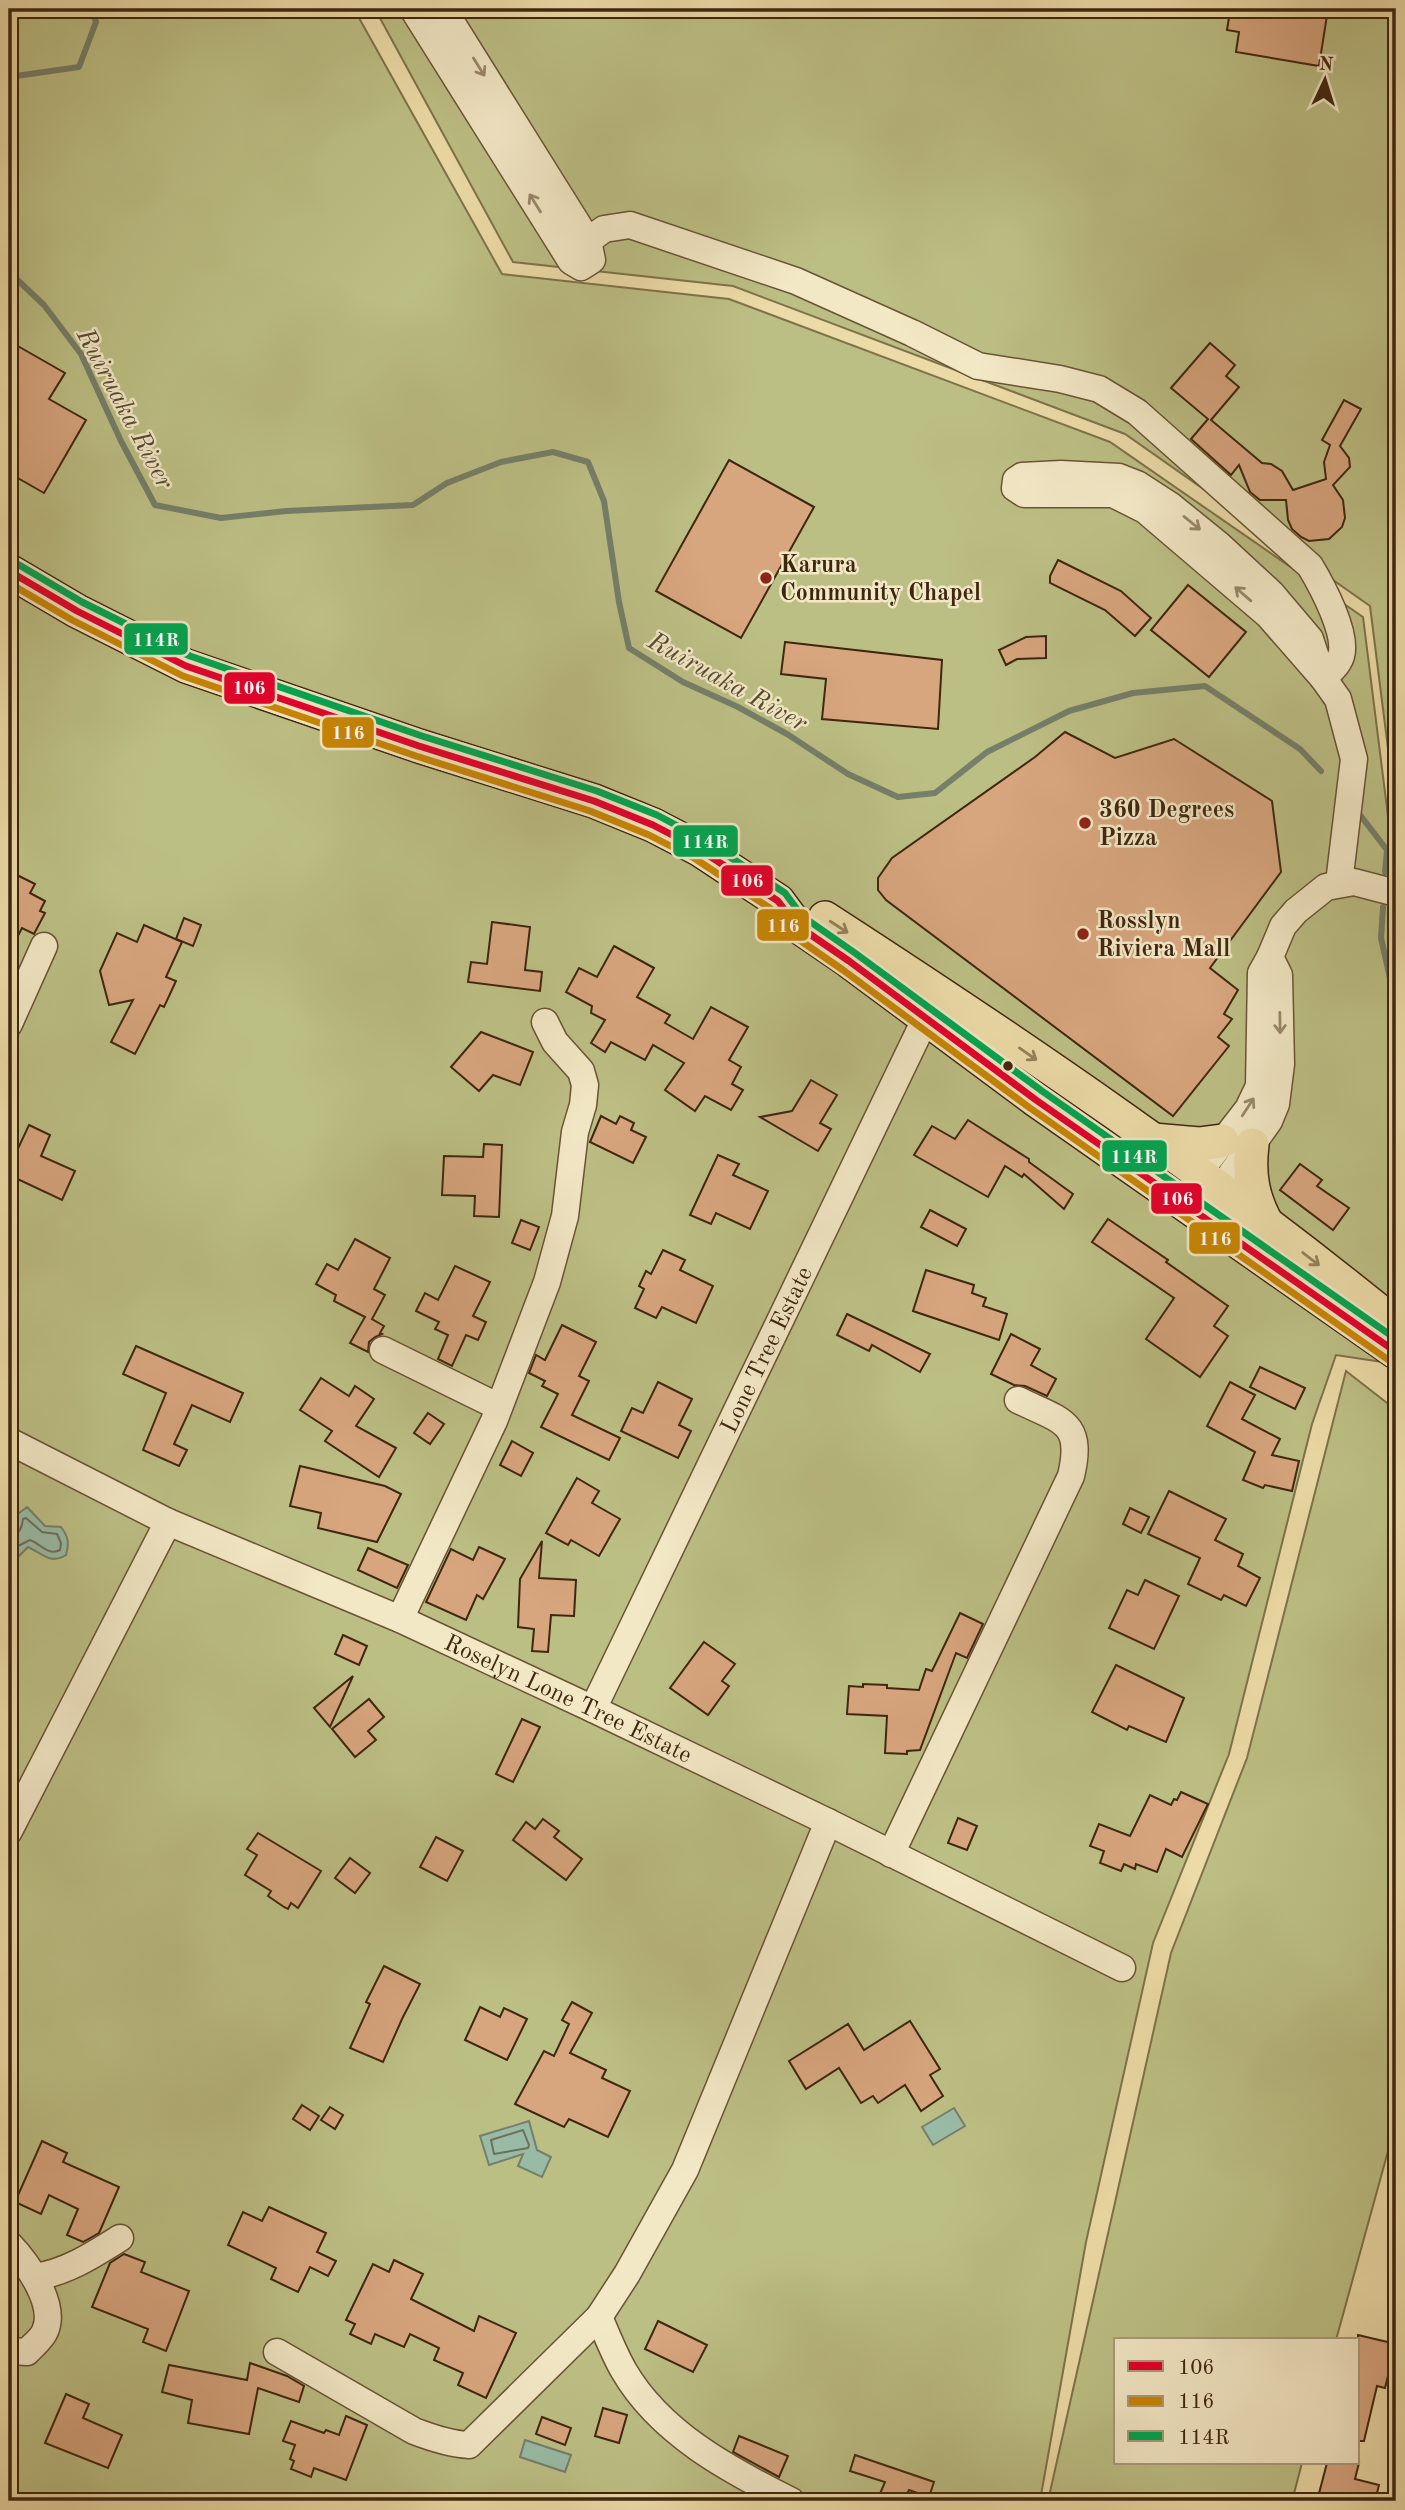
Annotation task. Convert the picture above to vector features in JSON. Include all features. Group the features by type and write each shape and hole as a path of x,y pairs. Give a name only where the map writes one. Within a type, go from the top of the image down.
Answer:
{"main road":[{"path":"9,571 77,611 186,666 419,746 594,801 653,825 699,849 778,901 795,924 932,1004 1150,1139 1396,1325"},
{"path":"932,1004 1190,1210 1396,1352"},
{"path":"1150,1139 1199,1144 1237,1143 1257,1206 1268,1226"}],"street":[{"path":"413,9 564,251 575,265 581,267 592,260 588,241 443,9"},
{"path":"588,241 604,229 630,225 796,281 978,366 1060,379 1099,389 1137,412 1310,566 1325,591 1337,621 1342,653 1337,664 1323,678"},
{"path":"1323,678 1310,639 1272,593 1171,506 1119,477 1061,474 1022,476 1016,480 1015,488 1024,494 1113,494 1145,510 1268,615 1323,678 1338,699 1354,759 1339,883"},
{"path":"1190,1210 1237,1143 1272,1114 1278,1094 1280,1064 1279,975 1270,957 1279,933 1296,911 1316,893 1339,883 1354,882 1396,893"},
{"path":"9,1024 44,946"},
{"name":"Lone Tree Estate","path":"593,1709 932,1004"},
{"path":"400,1619 499,1407 547,1282 565,1216 575,1132 583,1105 585,1085 581,1071 555,1042 545,1022"},
{"path":"383,1350 499,1407"},
{"path":"891,1854 1071,1476 1076,1454 1068,1426 1018,1400"},
{"name":"Roselyn Lone Tree Estate","path":"9,1441 168,1522 400,1619 593,1709 1122,1968"},
{"path":"9,1831 168,1522"},
{"path":"277,2352 414,2431 456,2444 469,2445 500,2417 599,2317 685,2170 828,1822"},
{"path":"35,2277 69,2267 120,2238"},
{"path":"9,2244 35,2277 48,2308 45,2331 27,2352 9,2351"},
{"path":"599,2317 624,2372 643,2398 674,2430 732,2472 792,2501"}],"green space":[{"path":"9,9 354,9 502,274 729,299 1110,442 1363,617 1396,880 1396,1364 1336,1355 1312,1424 1229,1754 1153,1943 1086,2242 1040,2501 9,2501"},
{"path":"375,9 1396,9 1396,812 1370,606 1125,434 733,286 513,262"},
{"path":"1346,1371 1396,1410 1396,2133 1393,2133 1337,2338 1114,2338 1114,2464 1302,2464 1292,2501 1048,2501 1171,1953 1247,1758"}],"water":[{"path":"27,1507 45,1526 61,1527 68,1541 66,1555 55,1559 28,1547 18,1557 9,1548 9,1532 15,1525 14,1517"},
{"path":"954,2108 965,2126 933,2145 922,2127"},
{"path":"529,2121 537,2150 551,2157 542,2177 518,2166 523,2154 489,2165 480,2136"},
{"path":"525,2440 571,2455 565,2472 520,2457"}],"building":[{"path":"1243,9 1328,9 1319,66 1236,52 1239,32 1227,30 1230,11 1242,13"},
{"path":"9,341 65,373 49,399 86,420 44,493 9,473"},
{"path":"1210,343 1235,365 1226,376 1239,387 1211,420 1262,463 1271,464 1282,471 1293,490 1326,479 1324,462 1330,445 1322,440 1344,400 1361,409 1340,446 1349,458 1350,467 1333,485 1343,500 1345,518 1342,527 1329,539 1309,541 1301,537 1292,529 1288,520 1286,500 1260,500 1250,492 1239,465 1231,475 1191,439 1208,419 1171,388"},
{"path":"729,460 814,507 741,638 656,591"},
{"path":"1058,560 1121,591 1151,618 1135,636 1105,610 1050,583 1050,576"},
{"path":"1188,585 1246,632 1209,677 1151,630"},
{"path":"1046,636 1046,658 1017,659 1006,665 999,650 1026,637"},
{"path":"785,642 942,660 938,729 822,719 826,679 781,674"},
{"name":"Rosslyn Riviera Mall","path":"1065,732 1115,758 1174,739 1272,801 1281,872 1210,968 1238,990 1224,1014 1232,1019 1218,1037 1229,1046 1173,1116 886,900 878,890 878,878 892,858 1035,757"},
{"path":"9,871 35,884 30,893 45,901 40,911 45,913 34,934 22,928 9,953"},
{"path":"184,918 201,925 193,946 176,939"},
{"path":"492,922 530,927 525,970 542,972 540,991 468,982 471,962 487,964"},
{"path":"144,925 182,942 166,977 176,981 164,1007 160,1005 135,1054 111,1042 133,1000 109,1005 100,971 117,933 137,942"},
{"path":"614,946 654,968 637,997 670,1015 665,1023 693,1039 711,1007 748,1027 729,1060 741,1067 732,1084 743,1090 731,1110 705,1096 695,1111 665,1090 684,1063 653,1045 645,1060 611,1042 605,1052 591,1043 605,1020 591,1013 592,1006 566,992 579,968 597,977"},
{"path":"481,1032 533,1052 520,1085 493,1075 479,1091 451,1067"},
{"path":"811,1080 837,1095 820,1123 831,1129 818,1151 760,1117 792,1111"},
{"path":"601,1116 616,1124 620,1116 634,1123 631,1130 646,1137 633,1163 590,1142"},
{"path":"968,1120 1029,1159 1029,1162 1073,1194 1064,1209 1024,1174 1022,1177 1005,1166 988,1197 914,1155 932,1126 955,1139"},
{"path":"29,1125 50,1135 41,1156 75,1171 62,1200 9,1175 9,1155 14,1157"},
{"path":"484,1144 502,1145 499,1217 474,1216 475,1196 442,1195 444,1156 483,1157"},
{"path":"718,1155 739,1164 733,1175 768,1191 750,1229 716,1213 711,1224 690,1215"},
{"path":"1300,1164 1322,1180 1317,1186 1349,1208 1333,1230 1280,1190"},
{"path":"930,1210 966,1229 957,1246 921,1227"},
{"path":"1108,1219 1228,1306 1214,1326 1228,1336 1200,1377 1146,1339 1174,1298 1092,1242"},
{"path":"521,1220 539,1227 530,1250 512,1243"},
{"path":"355,1239 390,1258 374,1289 385,1295 372,1319 384,1326 380,1333 382,1334 369,1342 368,1352 350,1343 365,1317 334,1301 336,1295 316,1284 327,1264 338,1270"},
{"path":"663,1250 685,1260 680,1270 713,1286 696,1323 662,1307 656,1318 635,1308 644,1289 639,1286 646,1271 651,1274"},
{"path":"455,1266 490,1282 473,1316 486,1322 478,1340 466,1335 452,1366 438,1359 448,1335 435,1329 439,1322 416,1311 425,1293 438,1300"},
{"path":"926,1270 974,1285 972,1293 986,1298 983,1306 1007,1314 999,1340 913,1311"},
{"path":"847,1314 930,1354 920,1372 872,1345 869,1351 837,1335"},
{"path":"562,1325 596,1342 579,1376 589,1381 572,1415 620,1438 609,1460 541,1427 558,1394 542,1386 545,1381 529,1373 536,1355 545,1360"},
{"path":"1011,1334 1040,1349 1031,1365 1056,1379 1047,1396 991,1374"},
{"path":"136,1346 243,1393 230,1422 192,1405 174,1444 187,1450 179,1466 143,1450 166,1393 123,1374"},
{"path":"1260,1367 1305,1388 1295,1409 1250,1387"},
{"path":"321,1378 349,1396 355,1386 374,1399 356,1426 396,1448 379,1477 325,1441 332,1431 300,1410"},
{"path":"658,1382 692,1399 679,1425 691,1431 678,1458 621,1431 632,1408 643,1413"},
{"path":"1230,1382 1255,1395 1242,1419 1280,1439 1272,1455 1299,1461 1292,1491 1265,1485 1263,1488 1243,1480 1255,1452 1207,1426"},
{"path":"428,1413 444,1424 430,1444 414,1433"},
{"path":"512,1441 533,1453 521,1476 500,1465"},
{"path":"300,1466 385,1486 401,1494 377,1542 318,1528 321,1513 290,1506"},
{"path":"577,1478 599,1491 592,1503 620,1519 599,1556 571,1540 568,1545 546,1533"},
{"path":"1169,1491 1226,1519 1215,1540 1243,1554 1238,1566 1260,1578 1246,1606 1224,1595 1221,1600 1188,1584 1200,1558 1148,1534"},
{"path":"1130,1508 1149,1517 1141,1533 1123,1524"},
{"path":"542,1541 539,1578 576,1580 574,1616 551,1615 548,1652 532,1651 534,1629 518,1627 520,1579"},
{"path":"479,1547 505,1559 483,1599 477,1595 466,1620 426,1602 451,1549 473,1560"},
{"path":"368,1548 408,1565 397,1588 358,1570"},
{"path":"1145,1580 1179,1596 1154,1649 1109,1628 1127,1590 1138,1595"},
{"path":"960,1613 983,1624 967,1658 956,1653 920,1750 907,1751 907,1754 885,1753 887,1716 847,1714 849,1686 887,1685 887,1688 919,1690 926,1669 932,1671"},
{"path":"343,1635 367,1646 359,1665 335,1654"},
{"path":"704,1642 735,1664 722,1681 729,1686 708,1715 670,1688"},
{"path":"1116,1665 1184,1698 1166,1742 1129,1726 1127,1730 1092,1712"},
{"path":"353,1676 330,1727 314,1708"},
{"path":"369,1699 384,1717 368,1731 376,1740 355,1757 332,1729"},
{"path":"522,1719 540,1727 513,1782 496,1774"},
{"path":"1181,1792 1208,1804 1182,1857 1166,1849 1157,1872 1136,1864 1135,1869 1124,1864 1121,1871 1100,1863 1104,1851 1090,1846 1099,1824 1130,1836 1150,1795 1171,1805"},
{"path":"958,1818 977,1826 967,1850 948,1843"},
{"path":"543,1819 559,1831 554,1837 582,1859 566,1880 513,1840 526,1822 535,1829"},
{"path":"258,1833 321,1871 298,1908 291,1903 288,1909 284,1907 268,1896 271,1891 245,1875 257,1855 247,1849"},
{"path":"436,1837 463,1851 447,1881 420,1867"},
{"path":"350,1858 370,1873 355,1893 335,1878"},
{"path":"384,1966 420,1984 383,2062 350,2048 370,2004 366,2002"},
{"path":"572,2002 592,2013 570,2053 606,2070 602,2078 630,2091 608,2137 569,2119 564,2127 515,2104 544,2051 554,2056 569,2024 562,2020"},
{"path":"480,2007 500,2017 504,2008 527,2019 507,2060 465,2040"},
{"path":"910,2021 940,2069 930,2075 943,2096 921,2111 905,2085 878,2103 873,2096 861,2103 839,2068 806,2089 789,2061 848,2024 864,2050"},
{"path":"302,2105 319,2116 310,2130 293,2119"},
{"path":"330,2107 343,2115 335,2129 321,2120"},
{"path":"42,2141 67,2153 63,2162 119,2187 99,2233 83,2242 67,2235 78,2209 49,2195 41,2214 15,2202"},
{"path":"269,2207 326,2233 317,2252 336,2261 328,2276 310,2267 298,2292 271,2279 276,2268 228,2245 243,2212 262,2221"},
{"path":"124,2254 145,2262 141,2272 189,2291 166,2351 143,2342 148,2329 92,2307 110,2263"},
{"path":"394,2260 423,2274 411,2299 474,2331 479,2316 516,2333 486,2398 458,2385 463,2373 434,2360 439,2348 410,2334 404,2347 375,2334 371,2344 350,2334 355,2324 346,2320 373,2264 389,2272"},
{"path":"658,2321 707,2345 693,2372 645,2349"},
{"path":"1358,2335 1396,2344 1385,2388 1377,2386 1364,2441 1360,2441"},
{"path":"250,2363 287,2376 304,2386 299,2402 258,2388 249,2434 188,2423 192,2400 162,2392 169,2365 247,2380"},
{"path":"66,2394 89,2404 83,2418 122,2435 108,2468 45,2443"},
{"path":"603,2408 627,2415 619,2443 595,2436"},
{"path":"346,2416 367,2425 346,2480 314,2468 311,2477 291,2469 294,2461 290,2459 295,2445 283,2441 291,2421 324,2433 326,2430 339,2435"},
{"path":"542,2417 571,2428 565,2445 536,2434"},
{"path":"739,2436 788,2456 779,2477 733,2452"},
{"path":"855,2455 934,2482 929,2497 909,2490 904,2501 892,2501 879,2496 885,2482 850,2471"},
{"path":"1327,2464 1359,2464 1355,2479 1379,2485 1375,2501 1317,2501"}],"waterway":[{"name":"Ruiruaka River","path":"9,77 79,67 96,22 92,9"},
{"name":"Ruiruaka River","path":"9,272 44,305 81,354 121,441 155,505 221,518 286,511 413,505 447,483 501,462 553,452 588,462 604,501 619,602 629,648 683,682 738,707 787,734 848,774 898,797 935,793 987,752 1069,711 1133,693 1205,686 1300,749 1321,771"},
{"name":"Ruiruaka River","path":"1357,811 1387,850 1385,872"},
{"name":"Ruiruaka River","path":"1383,907 1381,938 1396,1005"}],"transit line":[{"name":"114R","path":"14,562 82,602 190,656 422,736 597,791 657,815 704,840 785,893 802,916 1042,1091 1396,1339"},
{"name":"106","path":"9,571 77,611 186,666 419,746 594,801 653,825 699,849 778,901 795,924 1036,1100 1396,1352"},
{"name":"116","path":"9,583 72,620 183,676 416,756 590,811 649,835 694,858 771,909 788,932 1030,1108 1390,1361"}],"place":[{"name":"Karura Community Chapel","path":"766,578"},
{"name":"360 Degrees Pizza","path":"1085,823"},
{"name":"Rosslyn Riviera Mall","path":"1083,934"}]}
